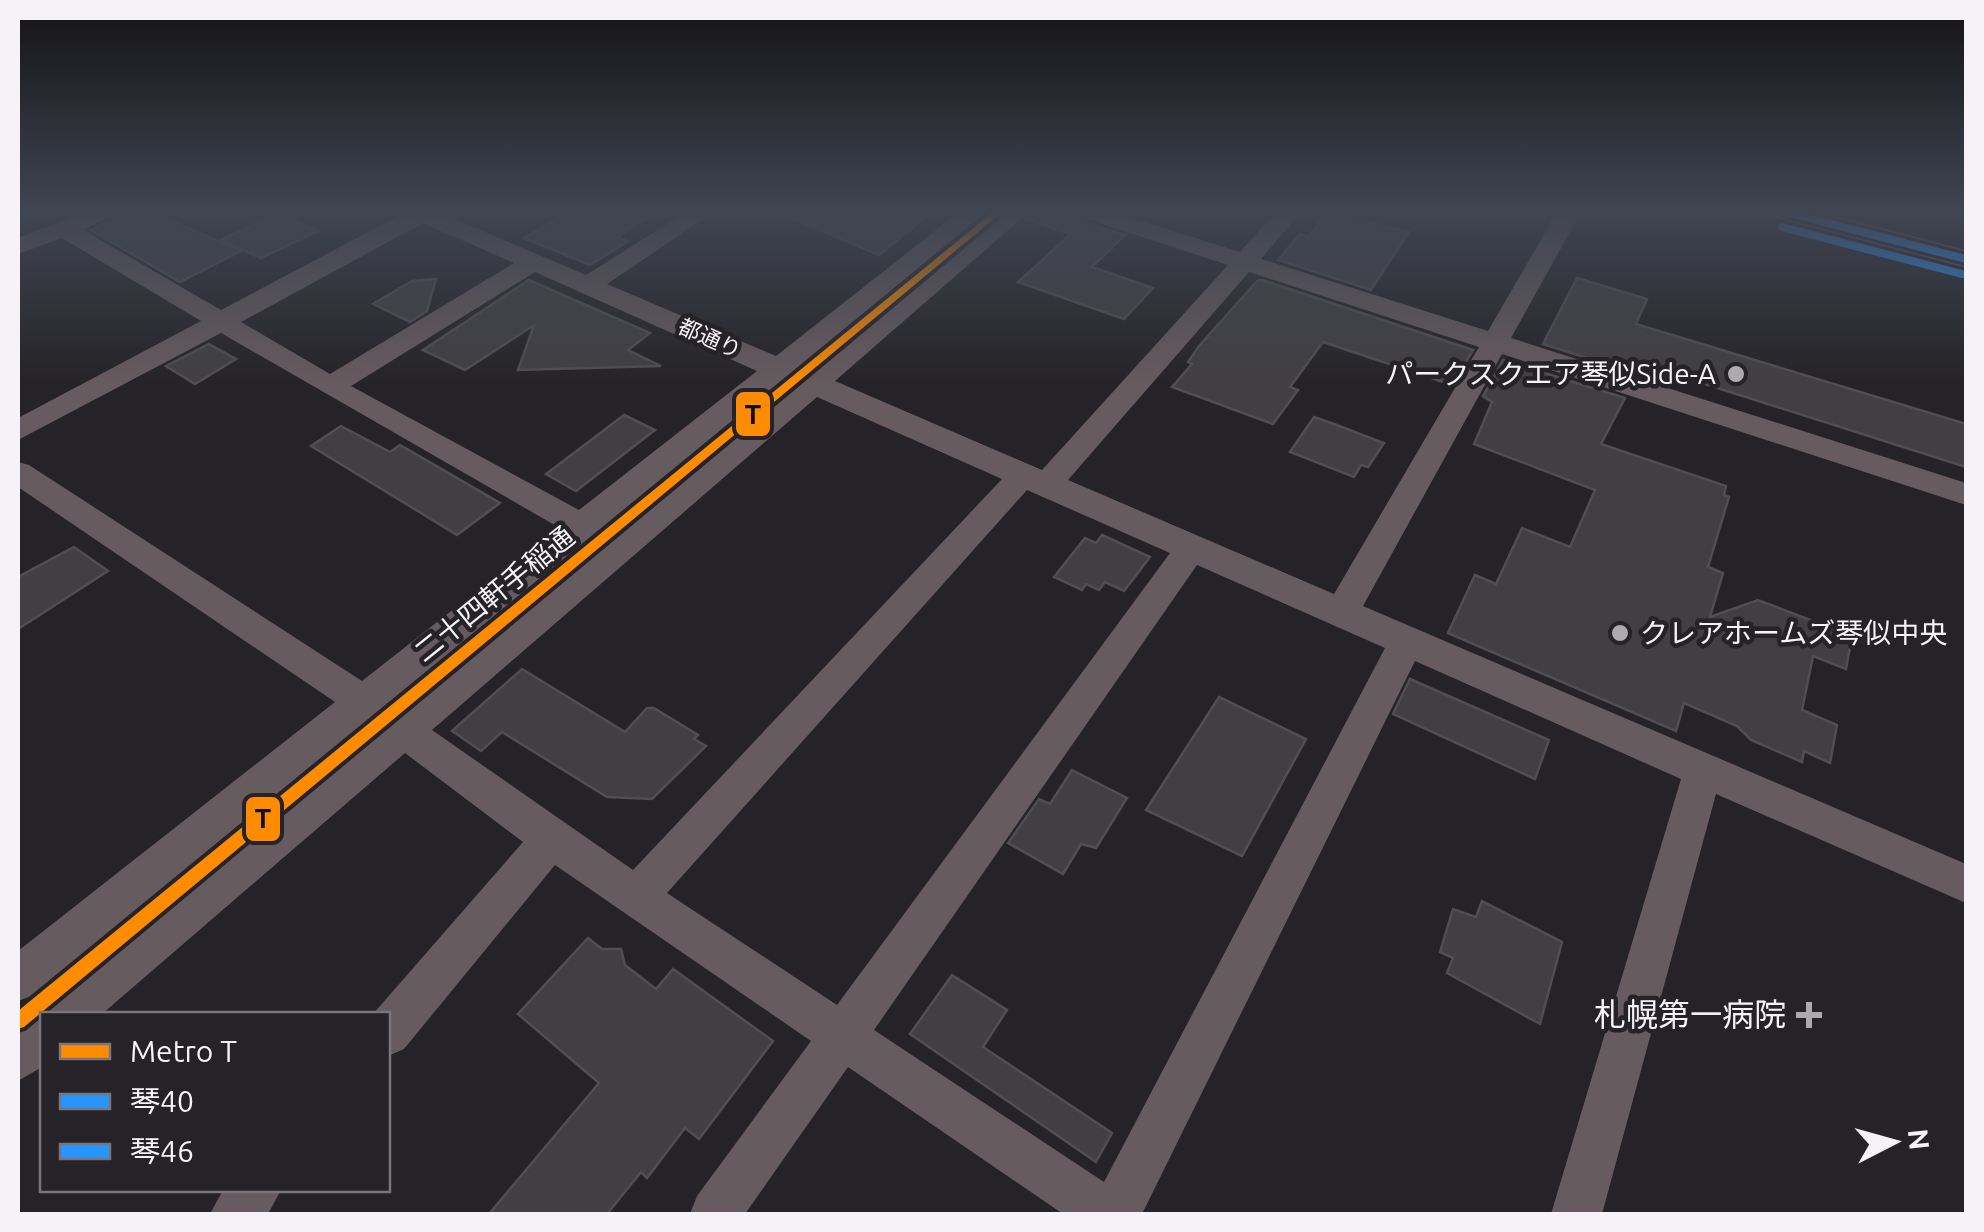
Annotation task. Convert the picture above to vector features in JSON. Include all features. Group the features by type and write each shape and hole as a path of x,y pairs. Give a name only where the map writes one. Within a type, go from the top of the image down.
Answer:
{"street":[{"path":"132,269 330,386 580,524"},
{"path":"18,430 317,269"},
{"path":"330,386 522,269"},
{"name":"都通り","path":"553,269 1966,884"},
{"path":"590,284 613,269"},
{"name":"二十四軒手稲通","path":"18,979 580,524 903,269"},
{"name":"二十四軒手稲通","path":"70,1012 949,269"},
{"path":"637,896 1239,269"},
{"path":"1262,269 1966,494"},
{"path":"1342,612 1536,269"},
{"path":"18,472 362,700 551,839 1111,1214 1407,640"},
{"path":"716,1214 1190,548"},
{"path":"1576,1214 1703,770"},
{"path":"390,1031 551,839"},
{"path":"18,1057 40,1038"},
{"path":"235,1214 254,1192"}],"building":[{"path":"159,269 205,269 180,282"},
{"path":"1032,269 1099,269 1153,288 1124,319 1018,282"},
{"path":"1307,269 1384,269 1371,290"},
{"name":"パークスクエア琴似Side-A","path":"1577,278 1647,299 1636,324 1966,424 1966,467 1642,364 1637,374 1543,344"},
{"path":"436,279 427,311 410,322 373,304 412,281"},
{"path":"529,280 650,333 628,350 661,366 518,370 534,325 465,370 423,350"},
{"path":"1258,280 1473,350 1452,385 1323,342 1290,387 1298,390 1273,424 1172,387 1192,364 1188,362 1199,346"},
{"path":"209,344 236,359 195,384 166,366"},
{"path":"1503,360 1625,398 1601,444 1726,486 1724,495 1729,497 1708,567 1723,573 1710,617 1758,600 1852,636 1846,669 1813,656 1802,710 1837,725 1830,763 1804,751 1802,762 1751,740 1737,726 1684,703 1676,731 1448,633 1475,575 1496,584 1522,528 1570,547 1595,490 1474,444 1492,402 1483,396"},
{"path":"624,415 655,430 576,491 546,474"},
{"path":"1314,417 1384,443 1368,467 1361,465 1354,477 1290,452"},
{"path":"341,426 390,452 400,445 500,503 457,535 311,446"},
{"path":"1102,535 1150,557 1124,591 1105,582 1099,590 1086,584 1082,590 1054,577 1085,538 1096,543"},
{"path":"74,547 108,571 18,629 18,577"},
{"path":"522,669 625,732 647,708 654,708 698,735 694,739 706,746 652,799 607,797 502,732 481,751 452,731"},
{"path":"1410,679 1549,740 1535,779 1393,714"},
{"path":"1219,697 1306,739 1242,856 1146,810"},
{"path":"1072,770 1127,798 1096,848 1081,844 1063,874 1008,843 1039,799 1050,804"},
{"path":"1482,901 1562,942 1540,1024 1447,973 1453,958 1440,952 1453,909 1476,917"},
{"path":"588,938 602,949 621,949 625,965 656,989 673,969 773,1041 699,1139 685,1128 647,1178 641,1172 607,1214 489,1214 599,1083 518,1014"},
{"path":"952,975 1007,1010 983,1047 1112,1133 1096,1162 910,1034"}],"metro line":[{"name":"T","path":"18,1021 928,269"}],"transit line":[{"name":"琴46","path":"1945,269 1962,274"}],"place":[{"name":"パークスクエア琴似Side-A","path":"1736,374"},
{"name":"クレアホームズ琴似中央","path":"1620,633"},
{"name":"札幌第一病院","path":"1809,1015"}]}
